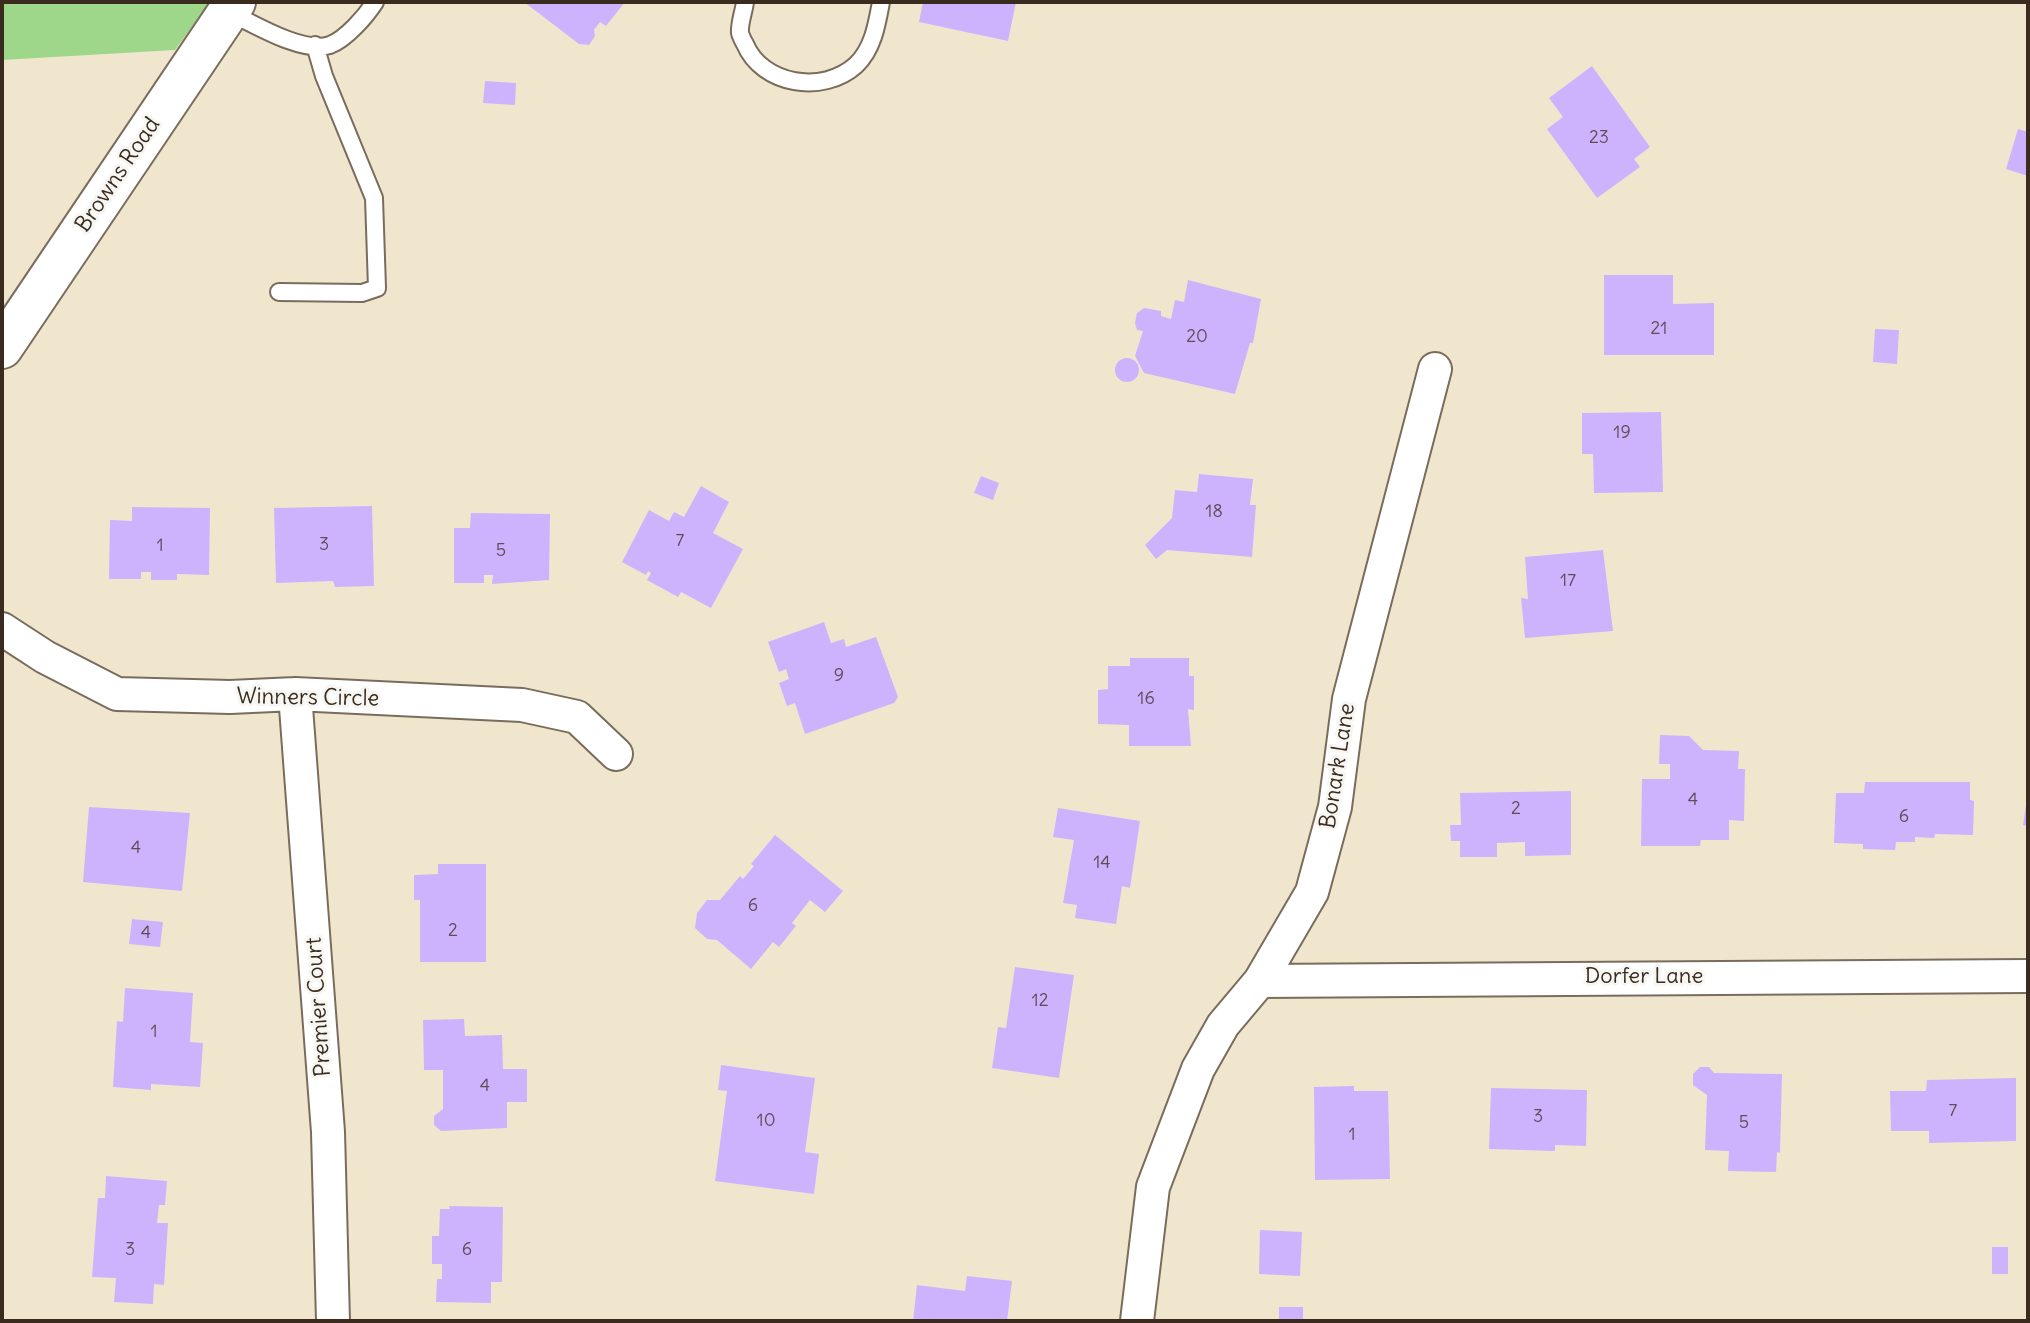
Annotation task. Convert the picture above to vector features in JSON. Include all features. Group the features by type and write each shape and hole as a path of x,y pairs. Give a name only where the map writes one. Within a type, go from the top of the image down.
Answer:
{"street":[{"name":"Browns Road","path":"2,348 231,7"},
{"name":"Bonark Lane","path":"1137,1321 1153,1187 1198,1069 1223,1025 1260,981 1312,892 1335,807 1349,699 1435,369"},
{"name":"Winners Circle","path":"2,629 45,657 117,694 230,697 295,694 522,705 577,717 616,754"},
{"name":"Premier Court","path":"295,694 328,1132 333,1321"},
{"name":"Dorfer Lane","path":"1260,981 2028,976"}],"lane":[{"path":"231,7 301,45 330,45 364,20 375,2"},
{"path":"745,2 740,33 750,56 768,72 788,81 818,82 837,77 857,64 874,37 881,2"},
{"path":"279,292 362,293 377,288 374,198 315,45"}],"green space":[{"path":"2,2 210,2 175,50 2,60"}],"building":[{"path":"524,2 625,2 606,26 600,22 589,45 579,44"},
{"path":"923,2 1016,2 1008,41 919,22"},
{"path":"1592,66 1650,147 1634,159 1640,167 1597,198 1547,129 1563,117 1549,98"},
{"path":"485,81 516,83 515,105 483,103"},
{"path":"2018,129 2028,132 2028,176 2006,169"},
{"path":"1604,275 1673,275 1673,304 1714,303 1714,355 1604,355"},
{"path":"1188,280 1261,299 1253,343 1250,343 1235,394 1144,373 1135,356 1143,331 1137,330 1137,313 1144,308 1161,311 1161,316 1171,319 1175,300 1184,302"},
{"path":"1875,329 1899,330 1897,364 1873,362"},
{"path":"1127,358 1136,361 1139,370 1136,379 1127,382 1118,379 1115,370 1118,361"},
{"path":"1661,412 1663,492 1594,493 1593,454 1582,454 1582,413"},
{"path":"1199,474 1253,479 1250,505 1256,505 1252,557 1167,550 1156,559 1145,545 1172,518 1175,490 1197,492"},
{"path":"981,476 999,483 993,500 974,493"},
{"path":"701,486 729,502 713,533 743,549 711,608 681,592 678,597 647,580 651,573 648,571 646,575 622,562 649,510 669,521 674,512 684,517"},
{"path":"372,506 374,586 335,587 333,581 276,583 274,508"},
{"path":"132,507 210,508 209,575 177,574 177,580 151,580 151,572 141,572 141,579 109,579 110,520 132,521"},
{"path":"471,513 550,514 549,580 492,584 493,575 484,575 484,583 454,583 454,528 470,528"},
{"path":"1603,550 1613,631 1525,638 1521,598 1528,599 1525,557"},
{"path":"824,622 831,643 844,639 846,647 876,637 898,697 894,703 805,734 795,703 787,706 779,683 789,679 786,669 779,672 768,642"},
{"path":"1130,658 1189,658 1189,676 1194,676 1194,710 1188,709 1191,746 1129,746 1129,725 1098,724 1098,690 1108,689 1108,666 1130,666"},
{"path":"1660,735 1689,736 1703,750 1739,751 1738,769 1745,769 1744,821 1729,820 1729,840 1701,840 1700,846 1641,846 1642,779 1670,779 1670,764 1659,764"},
{"path":"1865,782 1970,782 1970,800 1974,801 1973,835 1915,837 1915,842 1896,842 1895,850 1863,849 1863,844 1834,843 1836,793 1864,793"},
{"path":"1571,791 1571,855 1525,856 1525,842 1497,843 1497,857 1460,857 1460,841 1451,841 1450,825 1461,825 1460,793"},
{"path":"2028,805 2028,826 2023,825"},
{"path":"89,807 190,813 182,891 83,882"},
{"path":"1058,808 1140,821 1130,888 1122,886 1116,924 1075,918 1077,905 1063,903 1074,840 1053,837"},
{"path":"775,835 843,891 825,912 810,900 792,923 796,926 779,947 773,942 751,969 717,940 707,939 695,928 697,913 707,900 720,900 740,876 743,879"},
{"path":"438,864 486,864 486,962 420,962 420,900 414,900 414,875 438,874"},
{"path":"132,919 163,922 160,947 129,944"},
{"path":"1015,967 1074,975 1059,1078 992,1068 998,1027 1006,1028"},
{"path":"125,988 193,993 190,1042 203,1043 200,1087 151,1084 151,1090 113,1087 117,1021 123,1022"},
{"path":"464,1019 465,1036 502,1035 503,1069 527,1069 527,1102 507,1102 507,1128 441,1131 434,1125 434,1116 443,1109 443,1070 424,1070 423,1020"},
{"path":"721,1065 815,1078 805,1152 819,1154 814,1194 715,1181 727,1091 718,1090"},
{"path":"1700,1067 1709,1067 1714,1073 1782,1074 1780,1153 1777,1152 1776,1172 1728,1171 1729,1151 1705,1150 1707,1095 1693,1085 1693,1074"},
{"path":"2016,1078 2016,1141 1929,1143 1929,1131 1891,1131 1890,1091 1926,1091 1927,1080"},
{"path":"1354,1086 1354,1091 1388,1091 1390,1179 1315,1180 1314,1087"},
{"path":"1491,1088 1587,1090 1586,1146 1555,1145 1555,1151 1489,1149"},
{"path":"106,1176 167,1181 165,1205 159,1205 157,1223 168,1223 164,1285 154,1284 153,1304 114,1302 116,1278 92,1277 98,1198 105,1198"},
{"path":"449,1206 503,1207 502,1282 491,1282 491,1303 436,1302 437,1279 442,1279 442,1264 432,1264 432,1236 439,1236 440,1209 450,1209"},
{"path":"1260,1230 1302,1232 1300,1276 1259,1274"},
{"path":"1992,1247 2008,1247 2008,1274 1992,1274"},
{"path":"967,1276 1012,1281 1007,1321 913,1321 917,1285 965,1291"},
{"path":"1279,1307 1303,1307 1303,1321 1279,1321"}]}
